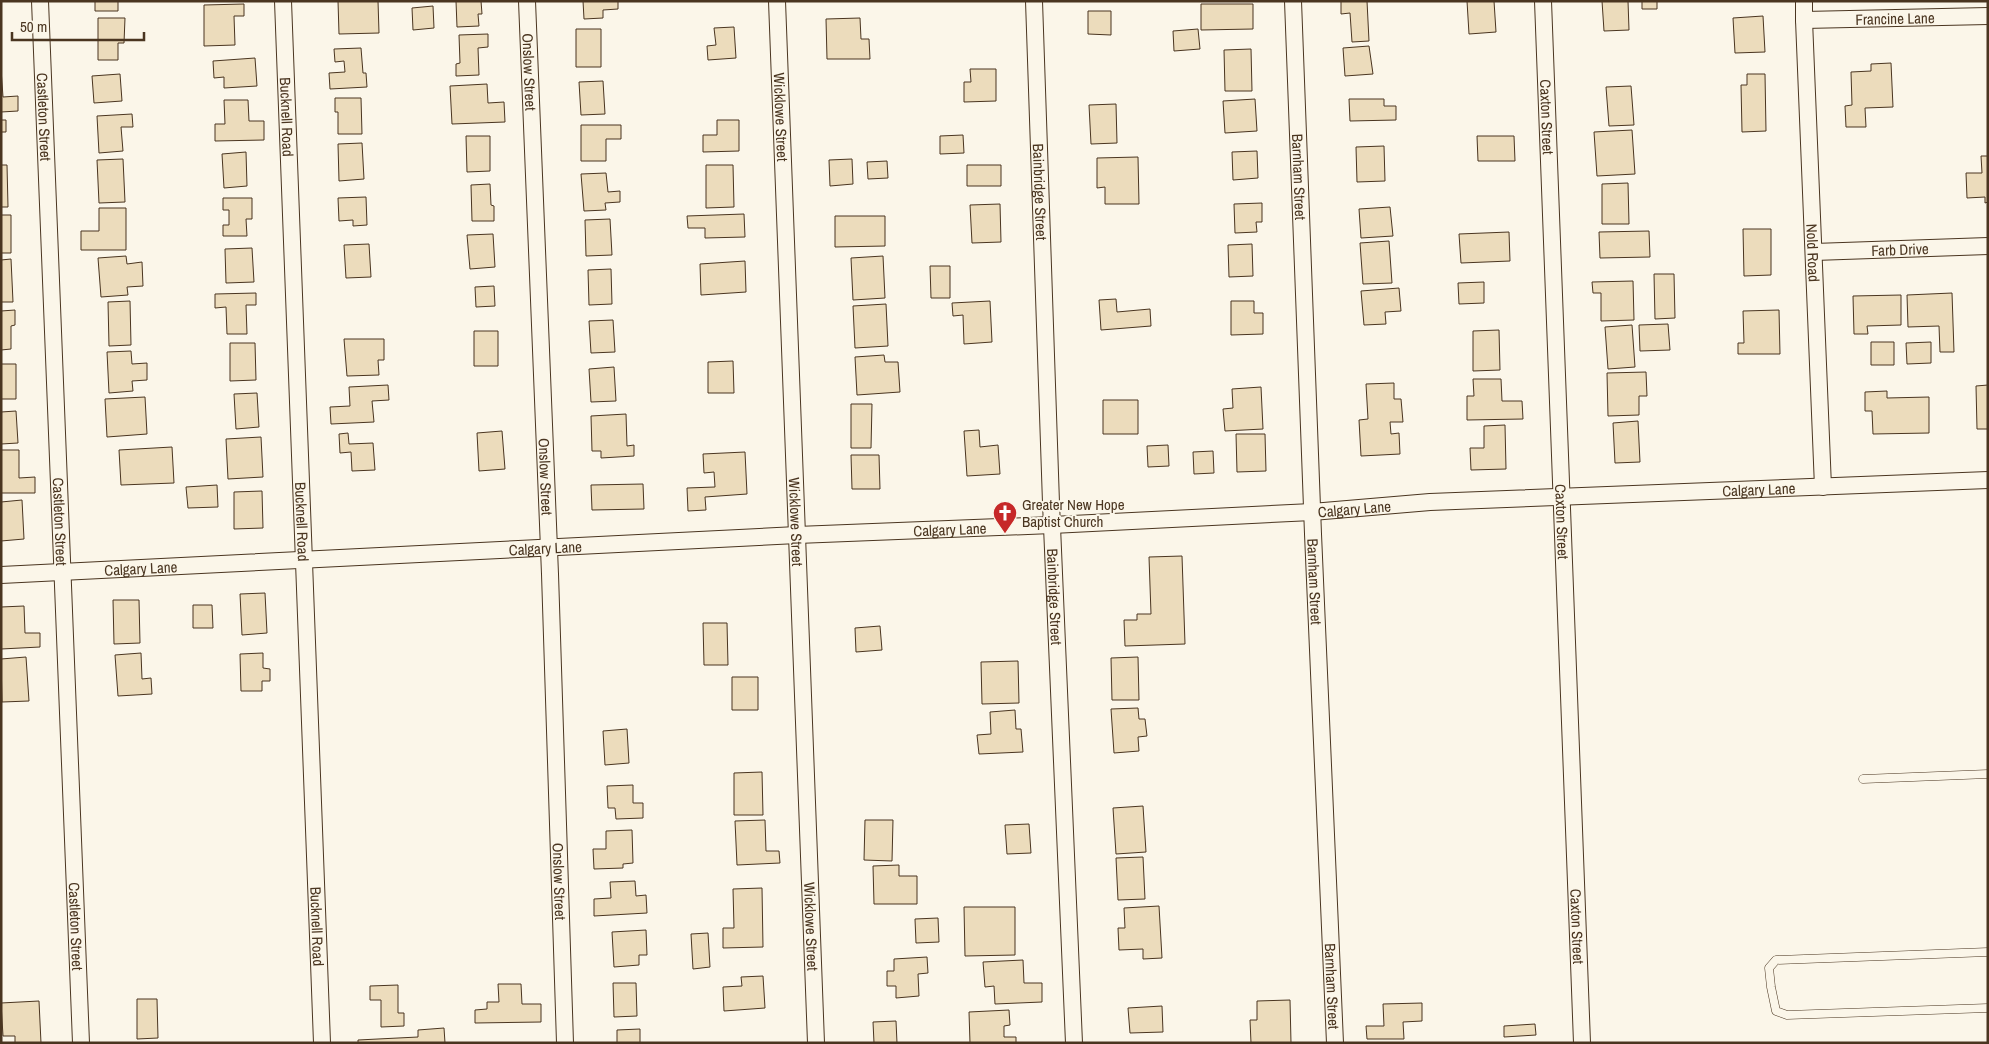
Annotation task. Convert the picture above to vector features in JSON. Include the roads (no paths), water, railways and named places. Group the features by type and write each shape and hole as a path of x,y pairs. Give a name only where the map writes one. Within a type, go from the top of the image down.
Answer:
{"street":[{"name":"Castleton Street","path":"40,1 81,1043"},
{"name":"Bucknell Road","path":"283,1 322,1043"},
{"name":"Onslow Street","path":"527,1 549,547 565,1043"},
{"name":"Wicklowe Street","path":"777,1 816,1043"},
{"name":"Bainbridge Street","path":"1034,1 1052,525 1074,1043"},
{"name":"Barnham Street","path":"1293,1 1312,512 1335,1043"},
{"name":"Caxton Street","path":"1543,1 1582,1043"},
{"name":"Nold Road","path":"1804,1 1823,487"},
{"name":"Francine Lane","path":"1804,20 1988,16"},
{"name":"Farb Drive","path":"1814,252 1988,246"},
{"name":"Calgary Lane","path":"1,575 797,535 1312,512 1430,502 1988,480"}],"lane":[{"path":"1863,779 1988,774"},
{"path":"1988,952 1776,960 1769,968 1776,1012 1788,1015 1988,1008"}],"place":[{"name":"Greater New Hope Baptist Church","path":"1005,534"}]}
